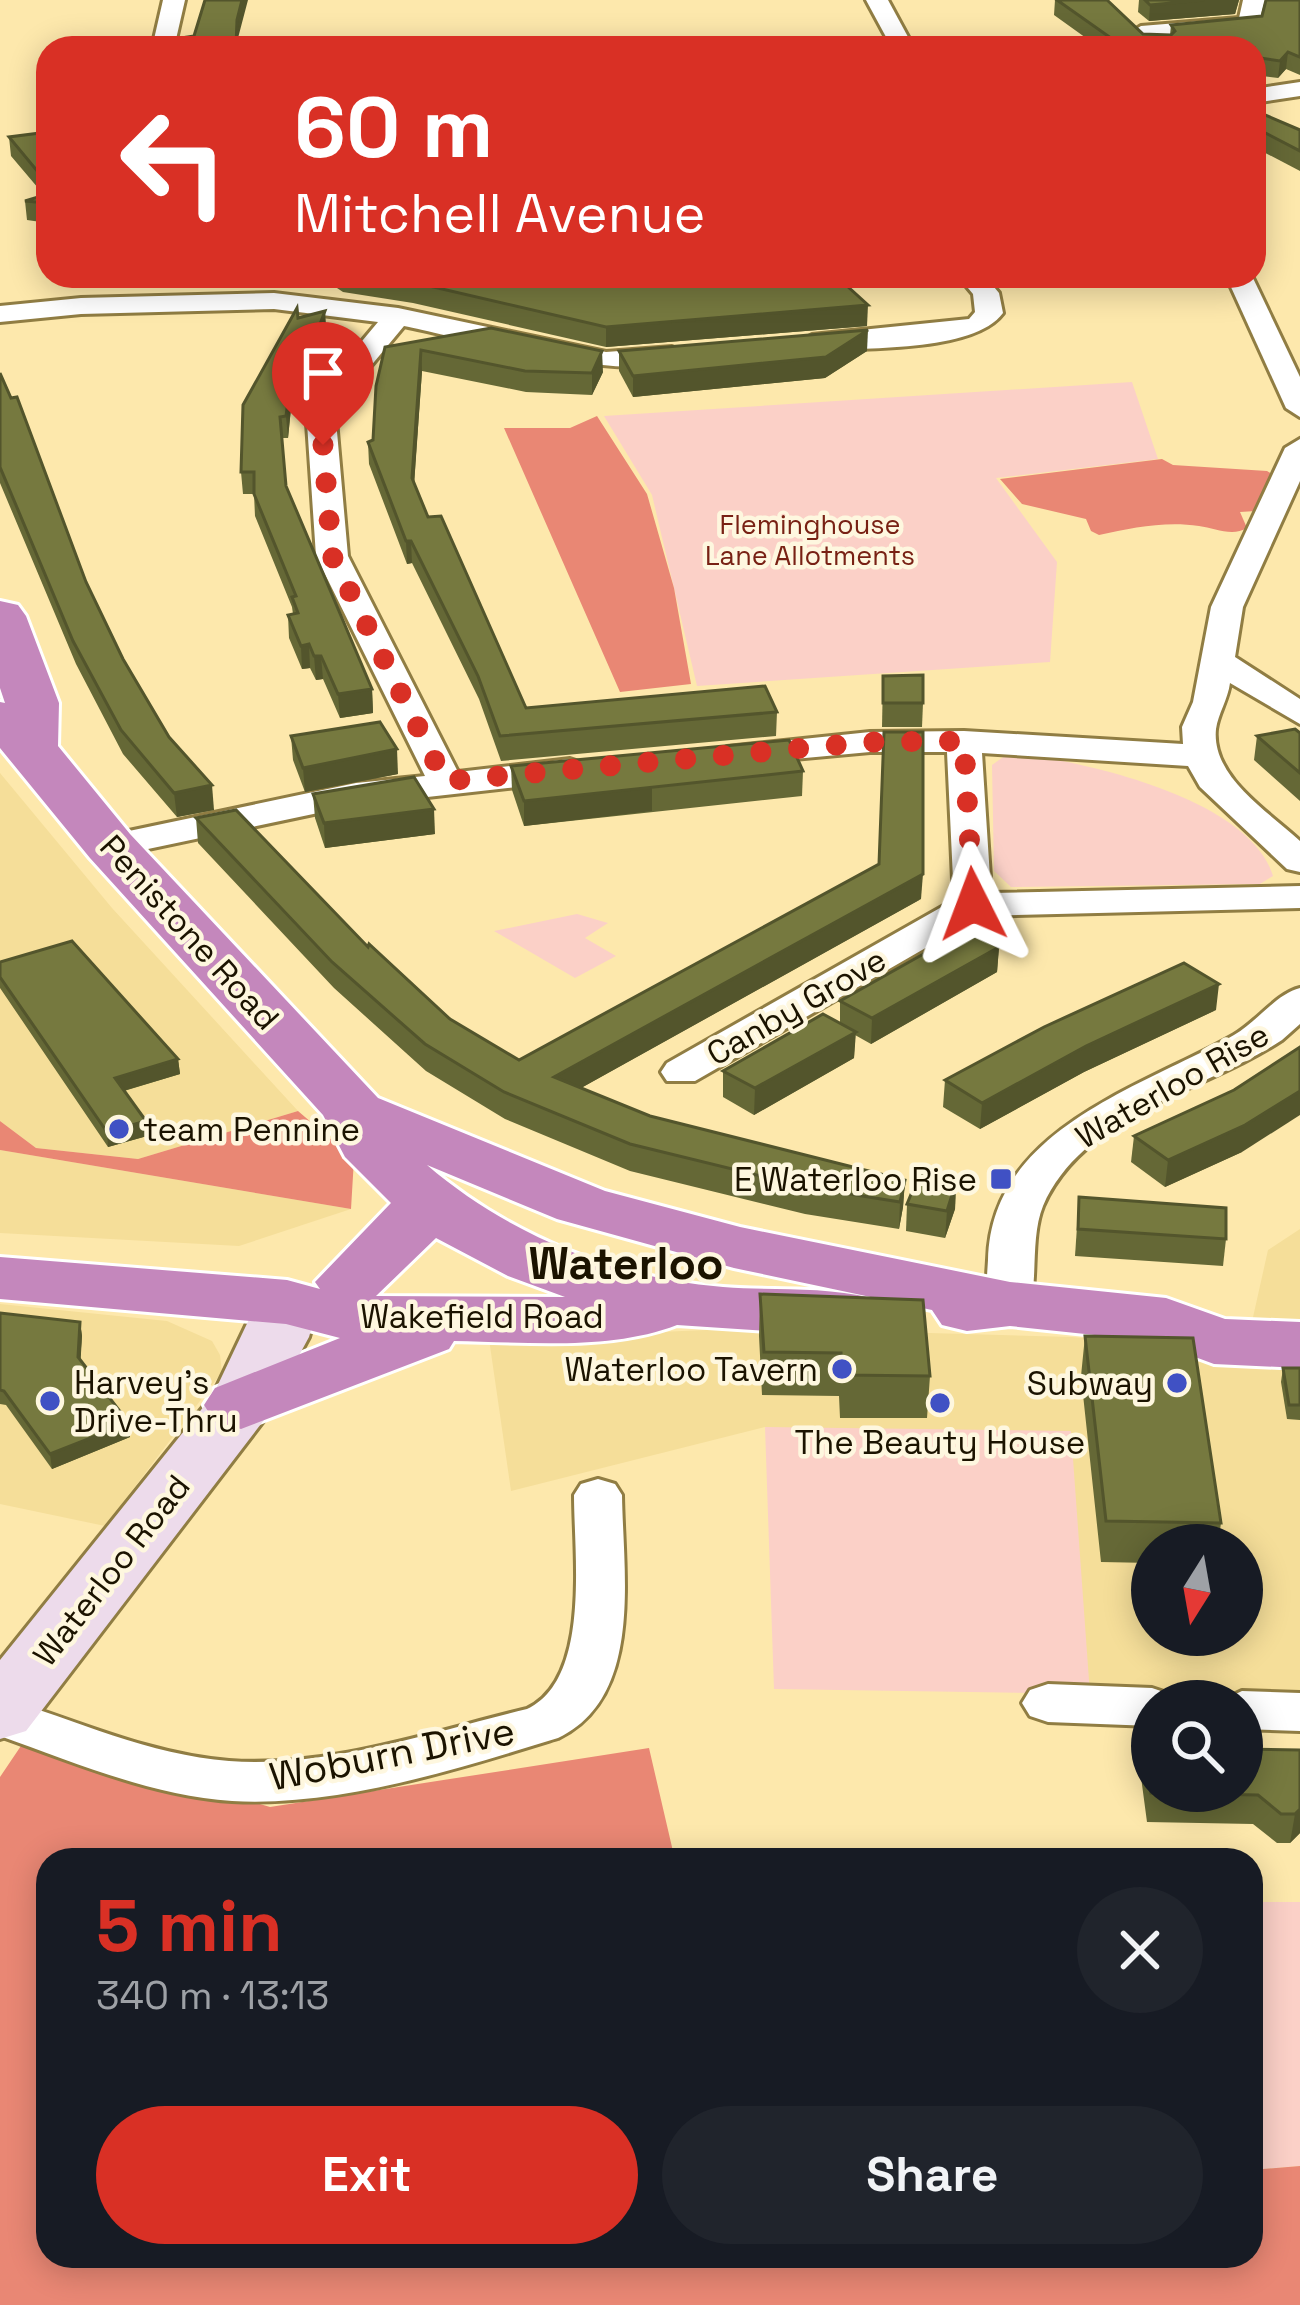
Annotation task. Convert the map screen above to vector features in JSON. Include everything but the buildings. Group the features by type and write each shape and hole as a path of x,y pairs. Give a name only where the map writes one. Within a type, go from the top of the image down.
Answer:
{"highway":[{"name":"Penistone Road","path":"3,631 32,703 15,733 110,845 380,1122 581,1205 715,1286"},
{"name":"Penistone Road","path":"380,1122 361,1137 426,1201 456,1222 535,1262 715,1286"},
{"path":"380,1122 486,1192 561,1226 658,1252 675,1262 681,1276 715,1286"},
{"path":"319,1292 388,1252 426,1201"},
{"name":"Wakefield Road","path":"0,1278 319,1292 535,1262 597,1243 620,1242"},
{"name":"Wakefield Road","path":"319,1292 340,1316 556,1320 628,1315 715,1286 908,1316 1010,1304 1166,1319 1214,1340 1300,1345"},
{"name":"Wakefield Road","path":"1166,1319 1205,1308 1300,1311"},
{"path":"241,1405 344,1360 467,1319"}],"street":[{"path":"166,36 174,0"},
{"path":"878,0 897,36"},
{"path":"1178,36 1249,24 1254,0"},
{"path":"1117,12 1143,36"},
{"path":"1266,94 1300,89"},
{"path":"274,301 289,288"},
{"path":"794,345 958,331 980,325 989,313 982,288"},
{"path":"1245,288 1300,408"},
{"path":"0,314 80,306 274,301 398,316 606,360 700,352"},
{"path":"398,316 320,408 332,556 445,781"},
{"path":"1300,448 1228,607 1210,702 1199,727 1201,755 1235,804 1300,861"},
{"path":"1266,516 1300,521"},
{"path":"1217,660 1300,714"},
{"path":"708,757 870,742 964,741 1201,755"},
{"path":"964,741 973,904"},
{"path":"110,845 356,794 615,765"},
{"name":"Canby Grove","path":"681,1072 973,904 1300,896"},
{"name":"Waterloo Rise","path":"1010,1304 1011,1240 1043,1165 1098,1121 1249,1045 1300,1000"},
{"name":"Waterloo Road","path":"0,1714 241,1405 271,1352 319,1292"},
{"name":"Woburn Drive","path":"0,1714 182,1771 232,1781 319,1775 540,1725 566,1711 585,1684 596,1635 598,1495"},
{"path":"1048,1702 1131,1706"},
{"path":"1263,1711 1300,1712"}],"shaded area":[{"path":"597,416 647,494 674,588 691,684 620,692 504,428 570,428"},
{"path":"1162,459 1173,465 1267,471 1280,479 1256,511 1240,512 1247,528 1241,531 1173,524 1099,535 1091,531 1086,519 1022,504 1000,479"},
{"path":"0,773 112,908 298,1111 138,1159 36,1148 0,1121"},
{"path":"298,1111 354,1159 351,1209 0,1150 0,1121 36,1148 138,1159"},
{"path":"0,1150 351,1209 239,1246 0,1233"},
{"path":"1300,1229 1300,1698 1263,1697 1263,1680 1131,1680 1131,1695 1090,1694 765,1427 511,1491 489,1339 755,1328 1072,1337 1245,1353 1268,1250"},
{"path":"0,1304 167,1321 212,1341 220,1355 222,1372 105,1526 0,1504"},
{"path":"29,1734 270,1807 649,1748 672,1848 36,1848 36,2268 1263,2268 1263,2169 1300,2166 1300,2305 0,2305 0,1777"}],"green space":[{"name":"Fleminghouse Lane Allotments","path":"1132,382 1158,459 996,478 1057,562 1050,662 697,686 652,495 604,416"},
{"path":"1022,754 1126,777 1201,806 1234,826 1258,849 1273,876 1260,884 1011,887 994,871 992,765 1006,755"},
{"path":"577,914 608,923 585,938 616,956 575,978 494,931"},
{"path":"765,1427 1071,1431 1090,1694 774,1689"},
{"path":"1263,1902 1300,1902 1300,2166 1263,2169"}],"place":[{"name":"team Pennine","path":"119,1129"},
{"name":"E Waterloo Rise","path":"1001,1179"},
{"name":"Waterloo Tavern","path":"842,1369"},
{"name":"Subway","path":"1177,1383"},
{"name":"Harvey's Drive-Thru","path":"50,1401"},
{"name":"The Beauty House","path":"940,1403"}],"district":[{"name":"Waterloo","path":"626,1263"}],"route":[{"path":"323,445 332,556 445,781 870,742 964,741 973,904"}]}
